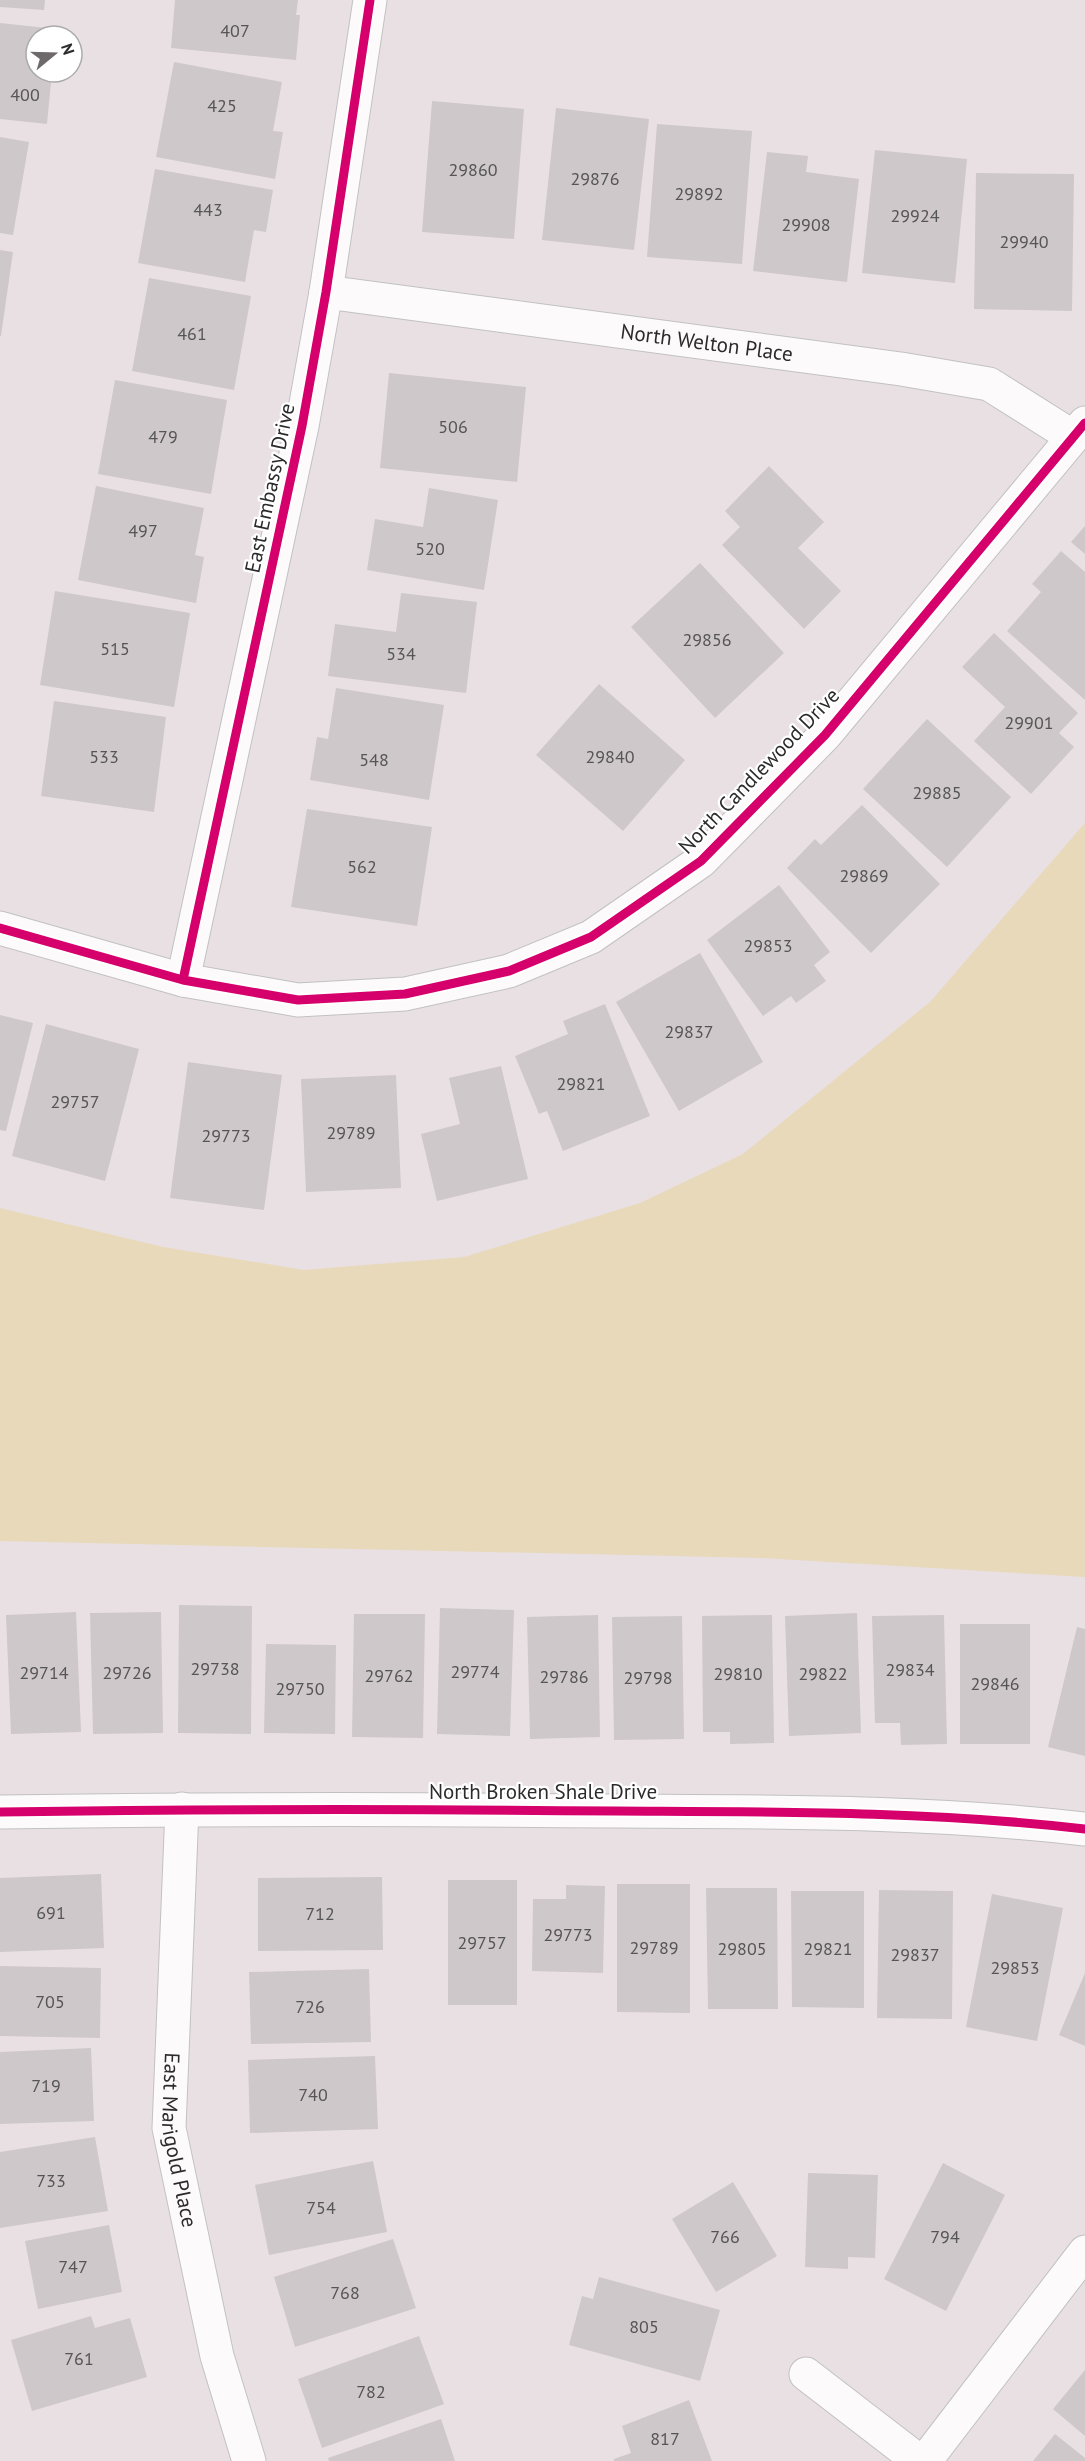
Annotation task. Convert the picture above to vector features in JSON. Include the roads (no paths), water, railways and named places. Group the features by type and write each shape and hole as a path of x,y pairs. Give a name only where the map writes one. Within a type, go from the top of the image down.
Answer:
{"street":[{"name":"East Embassy Drive","path":"183,980 302,426 326,292 370,0"},
{"name":"North Welton Place","path":"326,292 890,368 989,384 1079,430"},
{"name":"North Candlewood Drive","path":"0,928 183,980 298,1000 405,994 509,971 591,937 701,861 825,735 1079,430"},
{"name":"North Broken Shale Drive","path":"0,1812 182,1809 840,1812 1027,1822 1085,1829"},
{"name":"East Marigold Place","path":"182,1809 169,2128 217,2356 249,2461"},
{"path":"925,2461 1085,2252"},
{"path":"806,2374 920,2461"}]}
